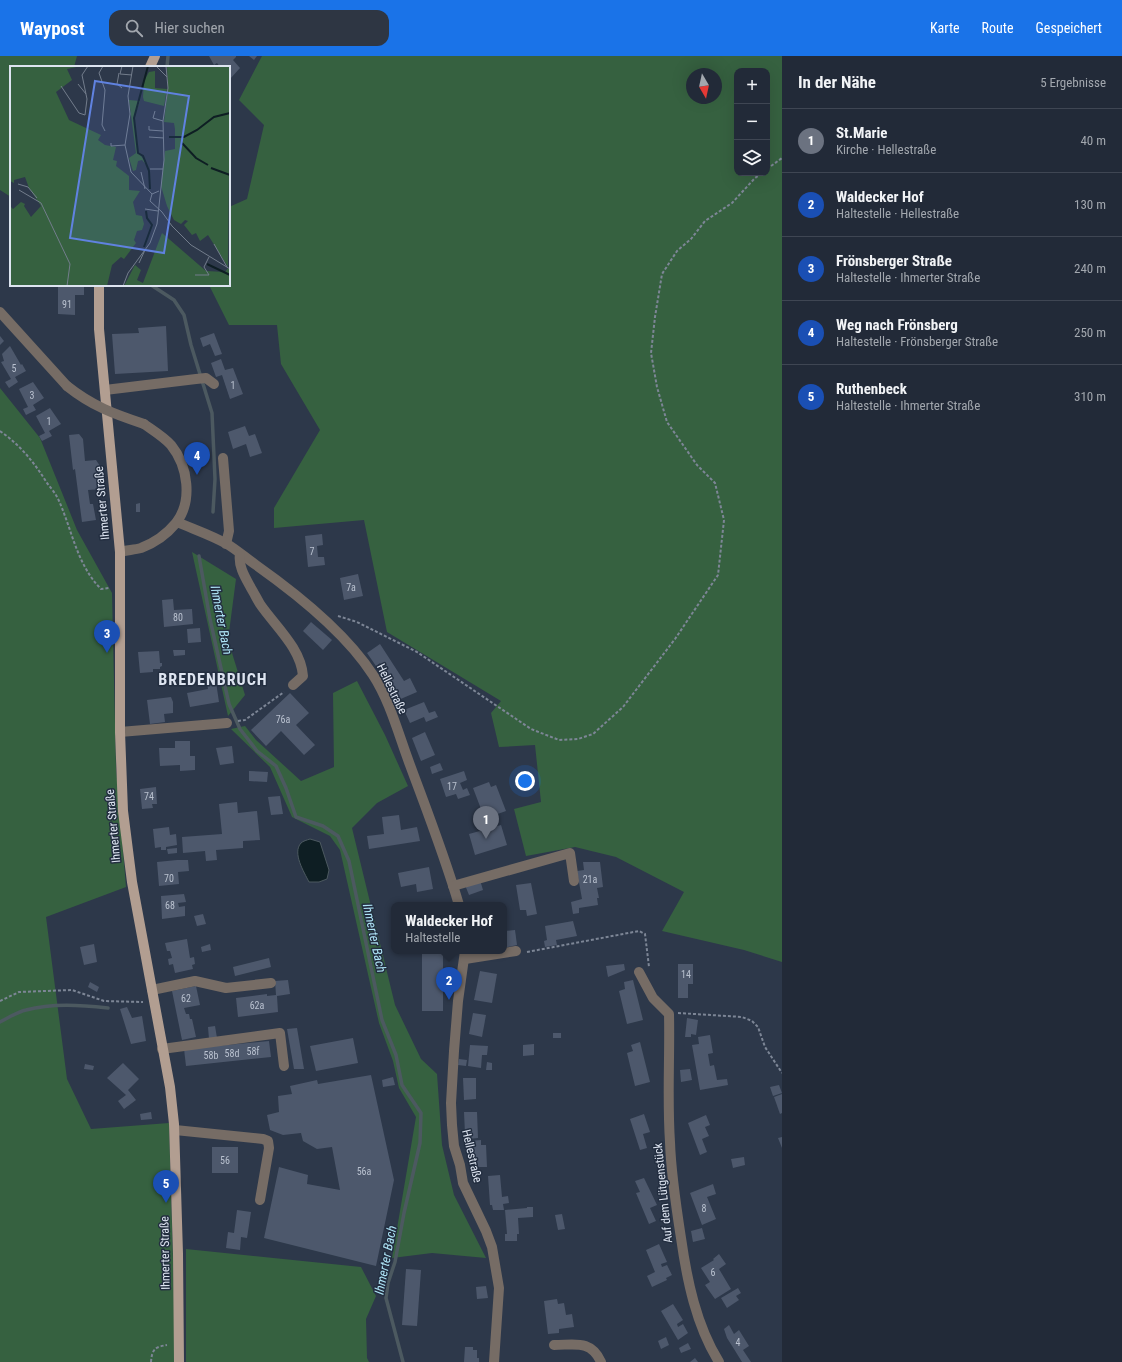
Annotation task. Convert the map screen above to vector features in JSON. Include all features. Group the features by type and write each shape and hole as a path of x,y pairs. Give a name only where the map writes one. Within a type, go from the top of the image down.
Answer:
{"main road":[{"path":"151,66 156,56"},
{"name":"Ihmerter Straße","path":"99,286 99,329 120,552 120,732 123,812 132,882 170,1087 175,1130 179,1362"}],"street":[{"path":"0,312 67,386 82,398 100,408 144,424 160,435 171,445 183,466 186,478 186,491 182,512 177,522 167,533 155,541 140,548 120,552"},
{"path":"105,390 205,380"},
{"path":"223,458 229,531 226,544"},
{"name":"Hellestraße","path":"177,522 209,535 226,544 280,582 312,608 345,640 373,675 384,695 458,902"},
{"path":"240,554 240,566 247,582 260,604 290,643 302,667 303,676 293,685"},
{"path":"120,732 227,723"},
{"path":"453,886 570,854 574,881"},
{"path":"507,953 521,952"},
{"path":"465,955 484,954"},
{"name":"Hellestraße","path":"465,955 459,994 454,1051 451,1103 452,1125 454,1146 460,1165 463,1183 492,1247 499,1288 494,1362"},
{"path":"639,972 653,998 669,1014"},
{"path":"152,990 195,982 226,988 271,983"},
{"name":"Auf dem Lütgenstück","path":"669,1014 670,1141 677,1217 693,1302 700,1322 719,1362"},
{"path":"162,1049 280,1033 284,1066"},
{"path":"175,1130 263,1138 268,1141 269,1148 260,1200"},
{"path":"554,1345 583,1344 595,1352 601,1362"}],"path":[{"path":"770,167 782,158"},
{"path":"334,615 356,622 417,652 531,729 559,740 578,740 593,734 624,707 675,639 718,575 724,520 715,483 697,466 667,422 657,387 651,353 662,274 677,251 692,239 705,221 732,203 758,176"},
{"path":"0,431 12,439 35,463 58,499 78,554 93,581 101,589"},
{"path":"245,720 293,685"},
{"path":"521,952 639,931 644,934 649,965"},
{"path":"0,1001 19,992 72,990 104,1001 154,1002"},
{"path":"669,1014 681,1013 742,1017 752,1021 758,1028 765,1047 782,1073"},
{"path":"150,1362 152,1354 157,1347 179,1344"}],"green space":[{"path":"0,56 77,56 74,66 10,66 10,196 0,190"},
{"path":"262,56 782,56 782,962 744,950 662,931 684,892 616,857 575,847 526,856 514,809 541,802 535,745 499,747 491,713 501,701 387,632 364,520 274,528 274,508 320,430 281,364 277,325 229,325 210,286 230,286 230,207 247,199 264,125 239,100"},
{"path":"0,388 40,438 77,530 112,593 116,768 126,887 46,917 67,1079 91,1129 169,1123 176,1362 0,1362"},
{"path":"192,552 236,579 228,640 245,695 228,716"},
{"path":"357,681 385,735 408,786 377,803 352,828 395,1005 421,1059 437,1074 442,1145 454,1195 486,1258 432,1253 392,1258 416,1117 399,1088 393,1061 379,1023 340,850 330,836 292,817 270,767 231,729 245,726 256,740 301,781 334,767 333,693"},
{"path":"186,1249 361,1267 376,1296 366,1319 367,1358 369,1362 186,1362"}],"shaded area":[{"path":"310,839 320,842 329,870 327,879 319,882 309,882 298,857 301,843"}],"building":[{"path":"209,56 236,56 233,60 240,68 230,79 230,66 219,66 217,63 214,65"},
{"path":"249,56 257,56 254,60"},
{"path":"58,286 84,286 84,295 75,295 75,315 58,314"},
{"path":"166,326 168,371 115,374 112,334 139,333 138,328"},
{"path":"214,333 222,354 215,356 210,344 203,347 200,338"},
{"path":"0,336 4,341 0,345"},
{"path":"10,346 26,371 15,377 18,382 9,388 5,382 11,379 1,362 4,361 2,354"},
{"path":"221,359 225,370 233,368 243,394 230,399 222,375 216,377 211,363"},
{"path":"33,382 44,398 33,405 36,410 26,415 23,409 28,407 19,389"},
{"path":"50,408 61,424 49,431 52,436 42,441 39,436 45,433 36,416"},
{"path":"245,426 249,436 255,434 262,453 250,457 246,444 233,449 228,432"},
{"path":"79,434 83,439 85,461 96,460 100,466 102,489 88,490 90,504 93,504 96,520 82,522 75,469 73,470 69,435"},
{"path":"140,503 140,512 136,512 136,504"},
{"path":"322,534 323,545 317,546 318,557 324,557 325,565 308,567 305,536"},
{"path":"358,574 363,596 344,600 340,578"},
{"path":"173,599 174,610 192,609 193,624 164,627 162,600"},
{"path":"311,622 332,640 323,650 303,631"},
{"path":"200,628 201,642 188,643 187,629"},
{"path":"380,644 404,681 410,678 417,692 396,701 394,700 390,687 392,686 388,676 380,663 376,666 367,653"},
{"path":"173,650 185,650 185,655 174,656"},
{"path":"159,651 160,663 162,663 160,669 153,669 153,672 140,673 138,652"},
{"path":"216,682 219,702 190,707 187,693 208,689 207,683"},
{"path":"290,693 309,713 296,725 315,745 304,755 281,731 266,746 251,730"},
{"path":"171,697 173,702 173,713 164,714 165,722 150,724 147,700"},
{"path":"424,702 429,713 435,711 438,717 426,722 424,717 410,723 404,710"},
{"path":"425,732 435,755 421,761 412,738"},
{"path":"175,741 190,741 190,756 195,756 195,770 180,771 180,765 160,766 159,748 175,748"},
{"path":"232,746 234,763 220,765 216,748"},
{"path":"440,763 443,770 432,774 430,767"},
{"path":"249,771 268,772 267,782 249,781"},
{"path":"464,771 467,780 460,783 463,790 467,788 470,795 458,799 456,794 446,797 440,779"},
{"path":"489,782 491,787 496,785 506,811 492,816 488,806 481,809 473,788"},
{"path":"156,787 157,804 152,804 153,808 142,809 140,789"},
{"path":"280,796 283,814 271,815 268,797"},
{"path":"237,802 238,813 257,811 260,840 243,841 243,848 216,850 217,860 206,861 205,851 183,853 182,837 222,834 219,804"},
{"path":"399,815 401,830 417,827 420,841 369,849 367,836 384,834 382,817"},
{"path":"501,825 507,845 475,855 469,834"},
{"path":"169,827 170,835 176,834 177,845 166,847 166,850 161,850 161,847 155,848 153,829"},
{"path":"177,848 177,853 168,854 167,849"},
{"path":"188,860 189,871 178,872 179,884 159,886 157,862"},
{"path":"583,862 600,862 603,887 597,888 599,898 597,898 598,905 579,908 579,913 573,914 571,902 582,899 577,871 584,870"},
{"path":"429,867 433,889 417,892 416,884 401,887 398,873"},
{"path":"480,880 483,890 469,895 465,885"},
{"path":"531,883 537,914 527,916 526,910 520,910 516,885"},
{"path":"184,894 186,902 178,903 179,907 185,906 185,916 162,919 161,896"},
{"path":"203,914 206,924 197,926 194,916"},
{"path":"573,921 577,936 556,940 557,945 545,947 544,941 547,940 545,926"},
{"path":"515,930 517,945 507,947 507,931"},
{"path":"187,939 190,958 194,957 195,964 192,965 193,969 175,973 173,964 169,965 168,959 172,958 170,951 167,951 165,943"},
{"path":"94,944 97,962 84,965 80,947"},
{"path":"210,944 211,950 202,952 201,947"},
{"path":"422,954 443,954 443,1011 422,1011"},
{"path":"269,958 271,967 235,976 233,967"},
{"path":"624,964 625,970 608,977 606,966"},
{"path":"678,964 693,964 693,984 688,984 688,998 678,998"},
{"path":"480,971 497,974 492,1003 474,1000"},
{"path":"288,980 290,994 277,996 278,1012 238,1017 236,998 267,994 267,996 276,995 275,981"},
{"path":"633,980 643,1020 627,1024 619,991 625,989 624,982"},
{"path":"90,982 99,987 97,992 88,987"},
{"path":"196,986 200,1005 184,1008 186,1014 189,1014 190,1019 192,1019 196,1037 182,1040 172,991"},
{"path":"127,1007 132,1018 142,1016 146,1041 131,1044 120,1009"},
{"path":"473,1013 486,1015 482,1037 469,1034"},
{"path":"687,1018 698,1020 696,1035 691,1034 691,1037 685,1037"},
{"path":"215,1026 217,1038 209,1039 208,1027"},
{"path":"297,1028 304,1069 294,1069 287,1029"},
{"path":"553,1033 561,1033 561,1038 553,1038"},
{"path":"710,1035 713,1053 708,1054 710,1066 714,1065 717,1080 727,1079 728,1085 700,1090 692,1045 699,1044 698,1037"},
{"path":"353,1038 358,1063 316,1071 310,1046"},
{"path":"269,1041 271,1057 186,1066 184,1049"},
{"path":"640,1042 650,1082 635,1086 627,1053 633,1051 631,1045"},
{"path":"534,1044 534,1055 523,1056 523,1045"},
{"path":"470,1045 488,1046 487,1055 482,1055 481,1068 468,1066"},
{"path":"459,1059 467,1060 466,1066 458,1065"},
{"path":"487,1062 492,1063 492,1070 486,1070"},
{"path":"123,1063 139,1079 128,1090 136,1100 124,1109 118,1101 126,1095 107,1078"},
{"path":"85,1064 94,1066 93,1070 84,1069"},
{"path":"690,1069 692,1080 681,1082 680,1070"},
{"path":"371,1075 394,1180 376,1266 264,1238 279,1167 308,1175 307,1184 340,1190 332,1147 317,1149 303,1141 301,1133 283,1135 270,1130 267,1115 279,1112 278,1096 292,1094 290,1086 317,1080 318,1084"},
{"path":"393,1077 395,1085 383,1087 382,1080"},
{"path":"463,1078 476,1078 476,1099 464,1100"},
{"path":"779,1085 782,1093 773,1096 770,1087"},
{"path":"782,1094 782,1113 780,1114 774,1097"},
{"path":"151,1112 152,1119 141,1120 140,1114"},
{"path":"464,1112 477,1112 478,1138 467,1139 467,1134 465,1134"},
{"path":"644,1114 650,1132 643,1134 647,1148 640,1150 630,1119"},
{"path":"706,1115 710,1125 705,1127 709,1136 702,1139 707,1152 700,1155 688,1123"},
{"path":"782,1137 782,1148 778,1138"},
{"path":"481,1140 481,1145 486,1145 487,1167 474,1167 473,1146 471,1146 470,1141"},
{"path":"212,1147 238,1147 238,1173 212,1173"},
{"path":"744,1157 745,1165 733,1168 731,1159"},
{"path":"500,1175 502,1197 508,1196 509,1203 503,1204 504,1210 493,1210 492,1205 490,1205 488,1176"},
{"path":"644,1178 657,1205 650,1208 656,1221 649,1224 636,1193 640,1192 635,1181"},
{"path":"713,1184 716,1194 707,1197 716,1219 702,1225 690,1193"},
{"path":"533,1207 533,1217 518,1218 519,1234 517,1234 517,1241 505,1241 505,1234 507,1234 505,1210"},
{"path":"237,1210 251,1212 247,1238 241,1237 240,1250 226,1248 228,1232 234,1233"},
{"path":"562,1214 565,1229 558,1230 555,1215"},
{"path":"702,1228 705,1239 693,1242 691,1231"},
{"path":"659,1244 667,1262 661,1264 662,1267 667,1265 672,1275 666,1278 667,1280 652,1287 647,1276 655,1272 646,1250"},
{"path":"719,1254 726,1264 719,1269 731,1289 715,1299 705,1285 710,1282 701,1268 714,1260 713,1259"},
{"path":"406,1269 421,1270 417,1326 402,1325"},
{"path":"486,1286 488,1298 477,1299 476,1287"},
{"path":"738,1288 741,1293 736,1296 739,1300 727,1308 721,1298"},
{"path":"557,1299 558,1304 564,1303 566,1315 572,1314 574,1327 559,1329 559,1333 548,1334 544,1301"},
{"path":"673,1304 683,1320 677,1324 678,1327 683,1324 688,1333 678,1340 661,1311"},
{"path":"729,1325 734,1334 739,1330 749,1346 743,1350 751,1362 742,1362 727,1338 724,1329"},
{"path":"666,1337 669,1345 661,1349 658,1341"},
{"path":"688,1343 691,1349 681,1353 679,1348"},
{"path":"465,1347 473,1347 473,1350 477,1350 477,1358 479,1358 479,1362 464,1362"},
{"path":"695,1358 698,1362 690,1362"}],"waterway":[{"name":"Ihmerter Bach","path":"167,66 168,56"},
{"name":"Ihmerter Bach","path":"153,286 174,300 184,315 191,345 212,413 215,479 213,512"},
{"name":"Ihmerter Bach","path":"199,556 210,619 229,704 240,729 257,751 276,766 286,788 296,817 323,826 338,836 349,861 382,1020 396,1055 402,1085 421,1113 420,1143 404,1213 395,1262 388,1283 386,1298 403,1362"},
{"path":"0,1022 23,1011 46,1006 77,1005 108,1008"}],"place":[{"name":"Weg nach Frönsberg","path":"197,475"},
{"name":"Frönsberger Straße","path":"107,653"},
{"name":"St.Marie","path":"486,839"},
{"name":"Waldecker Hof","path":"449,1000"},
{"name":"Ruthenbeck","path":"166,1203"}],"district":[{"name":"BREDENBRUCH","path":"213,679"}]}
